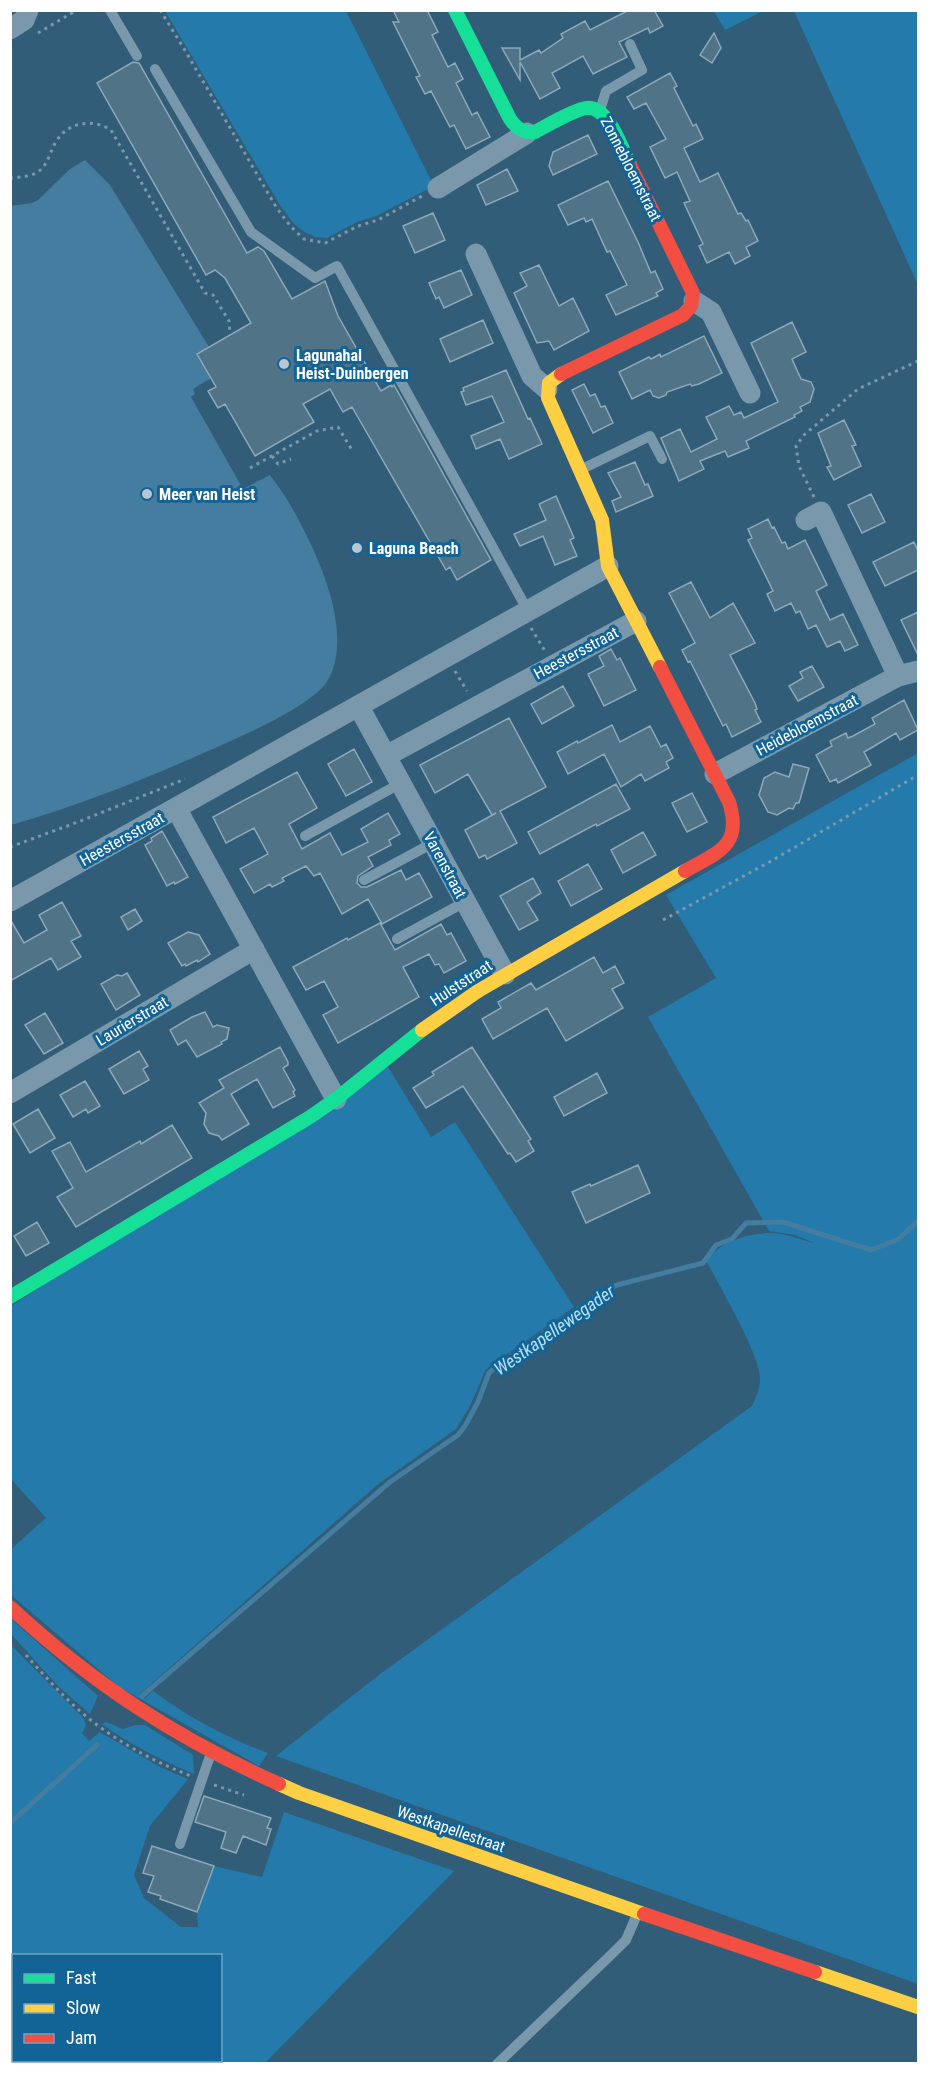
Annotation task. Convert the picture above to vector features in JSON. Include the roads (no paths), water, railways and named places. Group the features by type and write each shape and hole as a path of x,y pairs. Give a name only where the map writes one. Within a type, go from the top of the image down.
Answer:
{"street":[{"path":"455,10 510,119 516,128 527,133"},
{"path":"10,29 24,20 31,11"},
{"name":"Zonnebloemstraat","path":"438,188 527,133 535,132 583,108 591,106 600,110 612,127 693,293 694,301 711,312 750,393"},
{"path":"476,254 532,376 547,389"},
{"path":"608,566 602,520 548,398 549,381 683,315 691,308 694,301"},
{"name":"Heidebloemstraat","path":"715,774 908,674 813,516"},
{"name":"Heestersstraat","path":"10,901 608,566 636,621 386,756"},
{"name":"Hulststraat","path":"10,1297 310,1117 336,1099 429,1024 504,974 715,854 728,844 734,833 735,819 729,802 636,621"},
{"path":"359,707 386,756"},
{"name":"Varenstraat","path":"386,756 504,974"},
{"path":"176,808 336,1099"},
{"name":"Laurierstraat","path":"10,1093 254,950"},
{"name":"Westkapellestraat","path":"10,1607 66,1657 133,1708 211,1753 299,1793 918,2007"}],"lane":[{"path":"110,10 137,56"},
{"path":"600,110 606,91 642,70 630,44"},
{"path":"155,69 251,232 315,278 337,266 525,613"},
{"path":"580,470 650,436 662,459"},
{"path":"305,836 401,783"},
{"path":"364,880 433,843"},
{"path":"397,939 465,902"},
{"path":"180,1844 211,1753"},
{"path":"497,2064 626,1940 638,1912"}],"waterway":[{"name":"Westkapellewegader","path":"142,1696 390,1482 458,1435 478,1402 489,1373 497,1366 566,1317 617,1285 703,1263 716,1245 732,1239 746,1223 783,1222 871,1250 899,1239 918,1221"},
{"name":"Westkapellewegader","path":"10,1823 97,1745"}],"place":[{"name":"Lagunahal Heist-Duinbergen","path":"284,364"},
{"name":"Meer van Heist","path":"147,494"},
{"name":"Laguna Beach","path":"357,548"}]}
